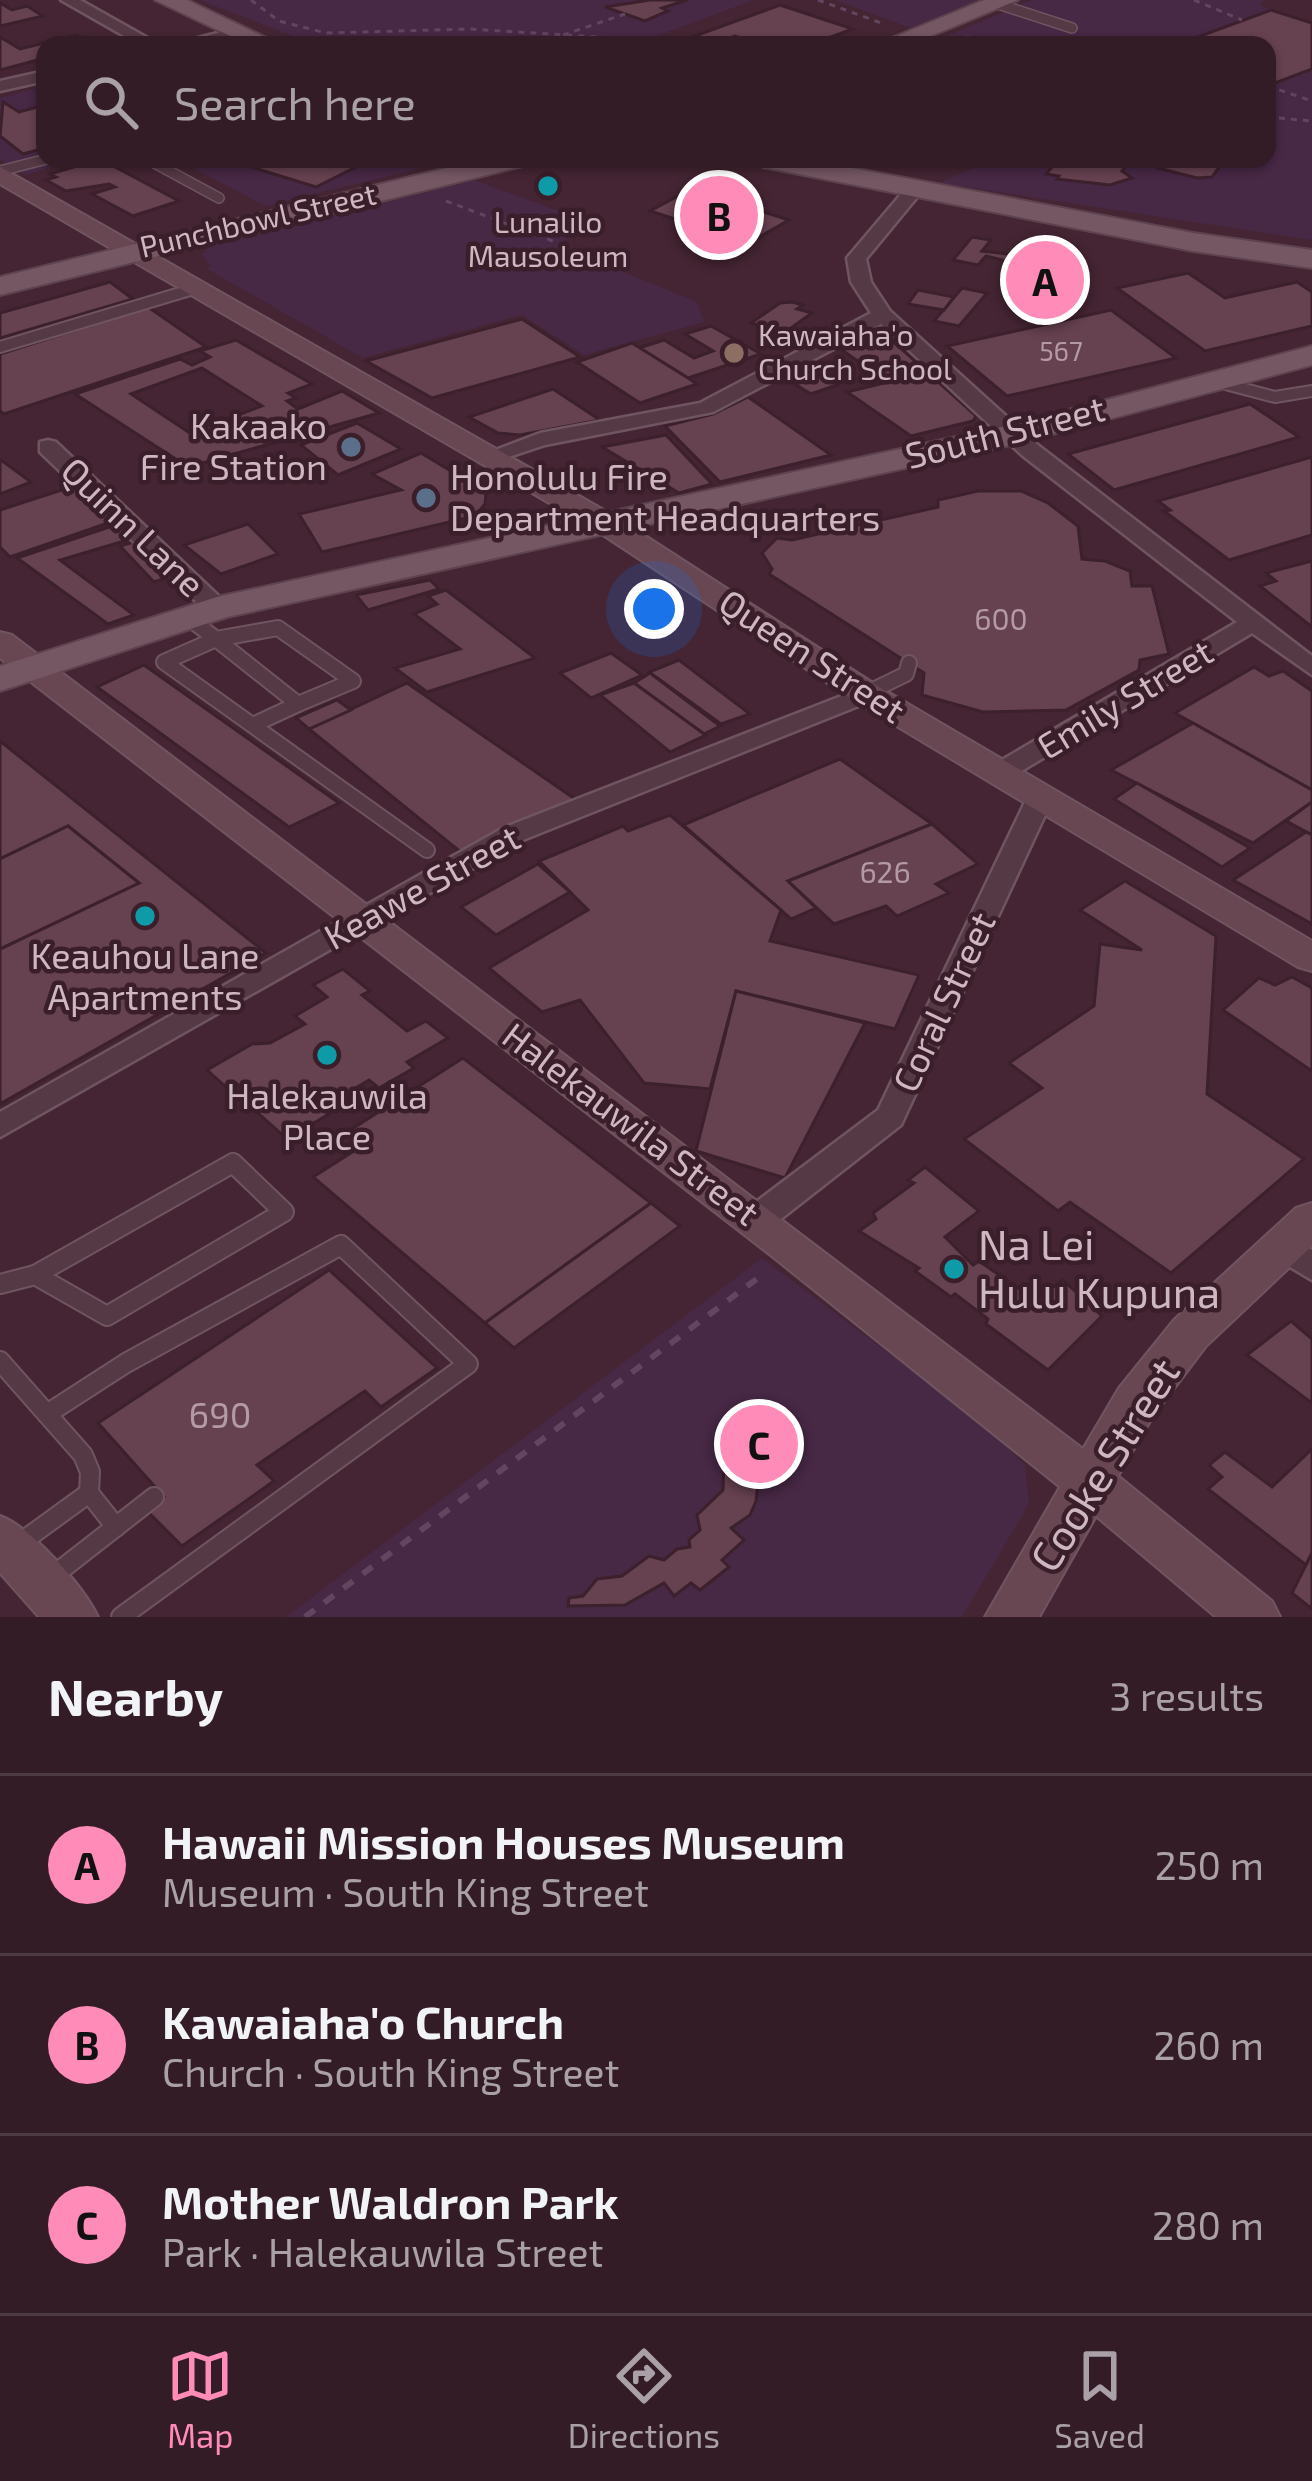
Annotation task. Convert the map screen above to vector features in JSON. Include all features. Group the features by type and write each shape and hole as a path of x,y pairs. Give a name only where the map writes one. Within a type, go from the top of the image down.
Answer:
{"main road":[{"path":"166,0 244,36"},
{"path":"896,36 931,29 996,1"},
{"name":"Punchbowl Street","path":"0,286 479,168"},
{"path":"807,168 1302,259"},
{"name":"South Street","path":"16,672 605,523 1015,434 1312,355"}],"street":[{"path":"69,0 135,36"},
{"path":"227,36 238,34"},
{"path":"0,86 36,78"},
{"name":"Queen Street","path":"0,172 605,523 867,694 1312,958"},
{"path":"914,190 856,258 856,273 883,315 1031,452 1250,625 1312,668"},
{"path":"488,457 540,439 706,408 883,315"},
{"name":"Quinn Lane","path":"48,447 205,621"},
{"name":"Emily Street","path":"999,773 1250,625"},
{"name":"Halekauwila Street","path":"0,642 16,672 361,918 1090,1480 1254,1617"},
{"name":"Keawe Street","path":"0,1126 513,835 867,694"},
{"name":"Coral Street","path":"756,1220 890,1117 1040,798"},
{"name":"Cooke Street","path":"1011,1617 1136,1402 1190,1334 1302,1244"}],"lane":[{"path":"996,1 1072,28"},
{"path":"0,172 36,162"},
{"path":"164,168 219,198"},
{"path":"0,347 200,287"},
{"path":"1209,380 1261,395 1292,398 1312,391"},
{"path":"205,621 278,628 353,681 253,725"},
{"path":"205,621 298,704"},
{"path":"205,621 164,662 427,850"},
{"path":"867,694 906,674 909,664"},
{"path":"0,1283 35,1274 233,1163 284,1212 107,1316 35,1274"},
{"path":"47,1414 126,1363 341,1245 468,1364 121,1617"},
{"path":"0,1360 83,1455 90,1472 89,1492 31,1572"},
{"path":"89,1492 116,1527"},
{"path":"31,1572 116,1527 154,1497"}],"path":[{"path":"251,0 268,17 326,33 455,29 532,36"},
{"path":"818,0 889,36"},
{"path":"1194,0 1242,20"},
{"path":"560,36 625,14"},
{"path":"931,29 970,36"},
{"path":"1276,89 1312,100"},
{"path":"1276,118 1312,122"},
{"path":"427,206 449,201 558,243"},
{"path":"305,1617 795,1250"}],"shaded area":[{"path":"199,0 754,0 656,36 293,36"},
{"path":"834,0 982,0 911,28"},
{"path":"1032,0 1265,0 1259,5 1312,23 1312,240 939,183 973,168 1276,168 1276,36 947,36"},
{"path":"36,88 36,168 49,168 25,175 0,159 0,98"},
{"path":"194,168 422,168 265,206"},
{"path":"474,180 578,218 562,247 697,302 704,322 584,355 522,315 363,358 207,269 211,266 201,254 214,245"},
{"path":"762,1258 983,1424 1025,1465 1029,1504 962,1617 286,1617"}],"building":[{"path":"687,0 662,8 668,11 645,21 605,7"},
{"path":"0,3 12,10 27,6 43,16 0,26"},
{"path":"780,5 853,29 834,36 695,36"},
{"path":"1271,10 1312,23 1312,69 1276,83 1276,36 1200,36"},
{"path":"0,37 20,49 36,45 36,60 0,70"},
{"path":"3,102 19,112 36,107 36,150 23,154 0,136"},
{"path":"70,168 117,168 179,201 133,216 92,194 115,187 66,191 46,180 56,177 50,174"},
{"path":"254,168 354,168 316,187"},
{"path":"1051,168 1124,168 1122,171 1132,178 1110,185 1046,174"},
{"path":"1158,168 1218,168 1212,177"},
{"path":"691,189 789,220 749,243 650,211"},
{"path":"972,237 991,240 982,251 1033,257 1026,266 986,256 978,265 953,260"},
{"path":"1188,273 1225,298 1297,282 1312,292 1312,326 1205,351 1117,288"},
{"path":"110,282 133,299 0,338 0,313"},
{"path":"962,288 987,293 959,326 934,321"},
{"path":"918,290 954,297 944,310 908,304"},
{"path":"780,303 803,305 797,309 812,313 784,333 751,323"},
{"path":"148,307 206,347 4,414 0,411 0,354"},
{"path":"1111,310 1176,358 1007,396 947,346"},
{"path":"522,319 580,357 432,398 366,361"},
{"name":"Kawaiaha'o Church School","path":"711,326 761,354 688,378 639,348 664,340 694,358 713,351 685,334"},
{"path":"878,328 976,416 973,421 911,436 847,392 888,382 839,348"},
{"path":"236,340 312,384 288,393 296,398 287,401 298,409 342,391 379,413 188,467 75,394 180,359 192,365 210,357 200,351","holes":["202,368 262,406 190,433 131,394"]},
{"path":"632,343 697,384 640,403 577,362"},
{"path":"812,369 837,385 811,394 785,378"},
{"path":"553,389 600,420 520,435 498,433 469,417"},
{"path":"748,397 831,455 720,482 665,426 713,414"},
{"path":"1250,404 1299,437 1114,490 1068,454"},
{"name":"Kakaako Fire Station","path":"357,423 401,449 338,475 301,445"},
{"path":"666,435 712,484 679,493 602,447"},
{"name":"Honolulu Fire Department Headquarters","path":"421,453 486,492 485,504 475,516 322,552 299,514 401,490 372,474"},
{"path":"1312,457 1312,535 1229,560 1164,511 1170,510 1158,501"},
{"path":"1,460 31,482 0,494"},
{"path":"77,485 114,521 10,557 0,547 0,510"},
{"path":"978,491 1021,491 1048,503 1078,526 1082,559 1105,561 1130,571 1132,586 1152,586 1169,654 1140,660 1139,670 1066,710 983,712 922,695 924,673 769,574 772,569 762,553 777,538 792,540 938,507 938,500"},
{"path":"124,522 141,536 60,560 134,615 108,624 17,558"},
{"path":"248,524 278,554 221,574 184,545"},
{"path":"144,539 178,574 154,582 120,546"},
{"path":"1312,561 1312,627 1260,586 1276,581 1266,573"},
{"path":"430,580 439,589 368,610 356,595"},
{"path":"446,590 535,658 427,692 395,668 460,649 414,614 437,604 428,596"},
{"path":"611,653 642,675 591,698 560,673"},
{"path":"679,660 750,714 721,724 649,672"},
{"path":"144,665 339,803 289,827 97,687"},
{"path":"1254,667 1269,676 1283,671 1312,691 1312,790 1175,713"},
{"path":"650,673 720,726 704,734 634,683"},
{"path":"407,683 575,799 463,854 309,729"},
{"path":"634,683 706,735 670,752 600,695"},
{"path":"337,700 351,710 309,729 296,718"},
{"path":"1193,723 1312,790 1312,802 1253,843 1111,770"},
{"name":"Keauhou Lane Apartments","path":"0,741 266,953 0,1104 0,949 139,883 68,826 0,859"},
{"path":"840,759 932,824 788,881 816,908 791,919 683,825"},
{"path":"1137,783 1250,848 1222,867 1114,799"},
{"path":"1312,802 1312,835 1286,821"},
{"path":"670,815 781,910 770,941 919,975 895,1029 736,991 710,1089 644,1083 580,1000 542,1012 489,968 588,910 539,861 623,826 628,831"},
{"path":"932,824 978,864 936,884 949,893 897,916 886,906 834,924 788,881"},
{"path":"68,826 139,883 0,949 0,859"},
{"path":"1306,832 1312,835 1312,924 1233,880"},
{"path":"538,864 570,892 496,935 461,907"},
{"path":"1125,881 1216,936 1207,1094 1304,1159 1171,1273 1070,1202 1058,1211 964,1139 1042,1088 1009,1063 1094,1006 1100,944 1142,950 1080,910"},
{"name":"Halekauwila Place","path":"343,969 370,991 362,995 407,1031 426,1021 448,1038 407,1062 414,1068 379,1088 369,1080 322,1108 329,1114 287,1139 258,1113 264,1108 236,1083 227,1088 207,1070 252,1044 270,1043 305,1024 295,1016 327,997 313,985"},
{"path":"1292,977 1312,988 1312,1071 1223,1010 1259,978 1275,985"},
{"path":"736,991 865,1023 785,1178 696,1151"},
{"path":"463,1058 651,1203 485,1323 313,1177 360,1147 344,1134"},
{"name":"Na Lei Hulu Kupuna","path":"925,1167 979,1211 945,1237 973,1265 979,1261 1035,1300 1063,1280 1102,1316 1048,1370 986,1324 988,1319 955,1294 951,1297 915,1271 919,1268 859,1231 876,1219 873,1213 914,1183 908,1180"},
{"path":"651,1203 680,1226 514,1348 485,1323"},
{"path":"329,1270 437,1368 381,1407 365,1391 257,1465 274,1481 182,1546 145,1509 164,1497 98,1423"},
{"path":"1291,1321 1312,1339 1312,1403 1247,1355"},
{"path":"754,1444 760,1465 756,1501 750,1515 731,1528 744,1540 722,1560 729,1567 700,1590 691,1583 674,1596 664,1583 625,1605 568,1606 569,1598 583,1596 597,1579 622,1576 649,1556 664,1560 677,1549 690,1547 689,1540 700,1530 697,1515 723,1490 724,1461"},
{"path":"1312,1449 1312,1553 1306,1565 1208,1489 1222,1477 1209,1465 1225,1452 1272,1487"},
{"path":"1312,1553 1312,1609 1292,1593"}],"place":[{"name":"Lunalilo Mausoleum","path":"548,186"},
{"name":"Kawaiaha'o Church","path":"719,215"},
{"name":"Hawaii Mission Houses Museum","path":"1045,280"},
{"name":"Kawaiaha'o Church School","path":"734,353"},
{"name":"Kakaako Fire Station","path":"351,447"},
{"name":"Honolulu Fire Department Headquarters","path":"426,498"},
{"name":"Keauhou Lane Apartments","path":"145,916"},
{"name":"Halekauwila Place","path":"327,1055"},
{"name":"Na Lei Hulu Kupuna","path":"954,1269"},
{"name":"Mother Waldron Park","path":"759,1444"}]}
